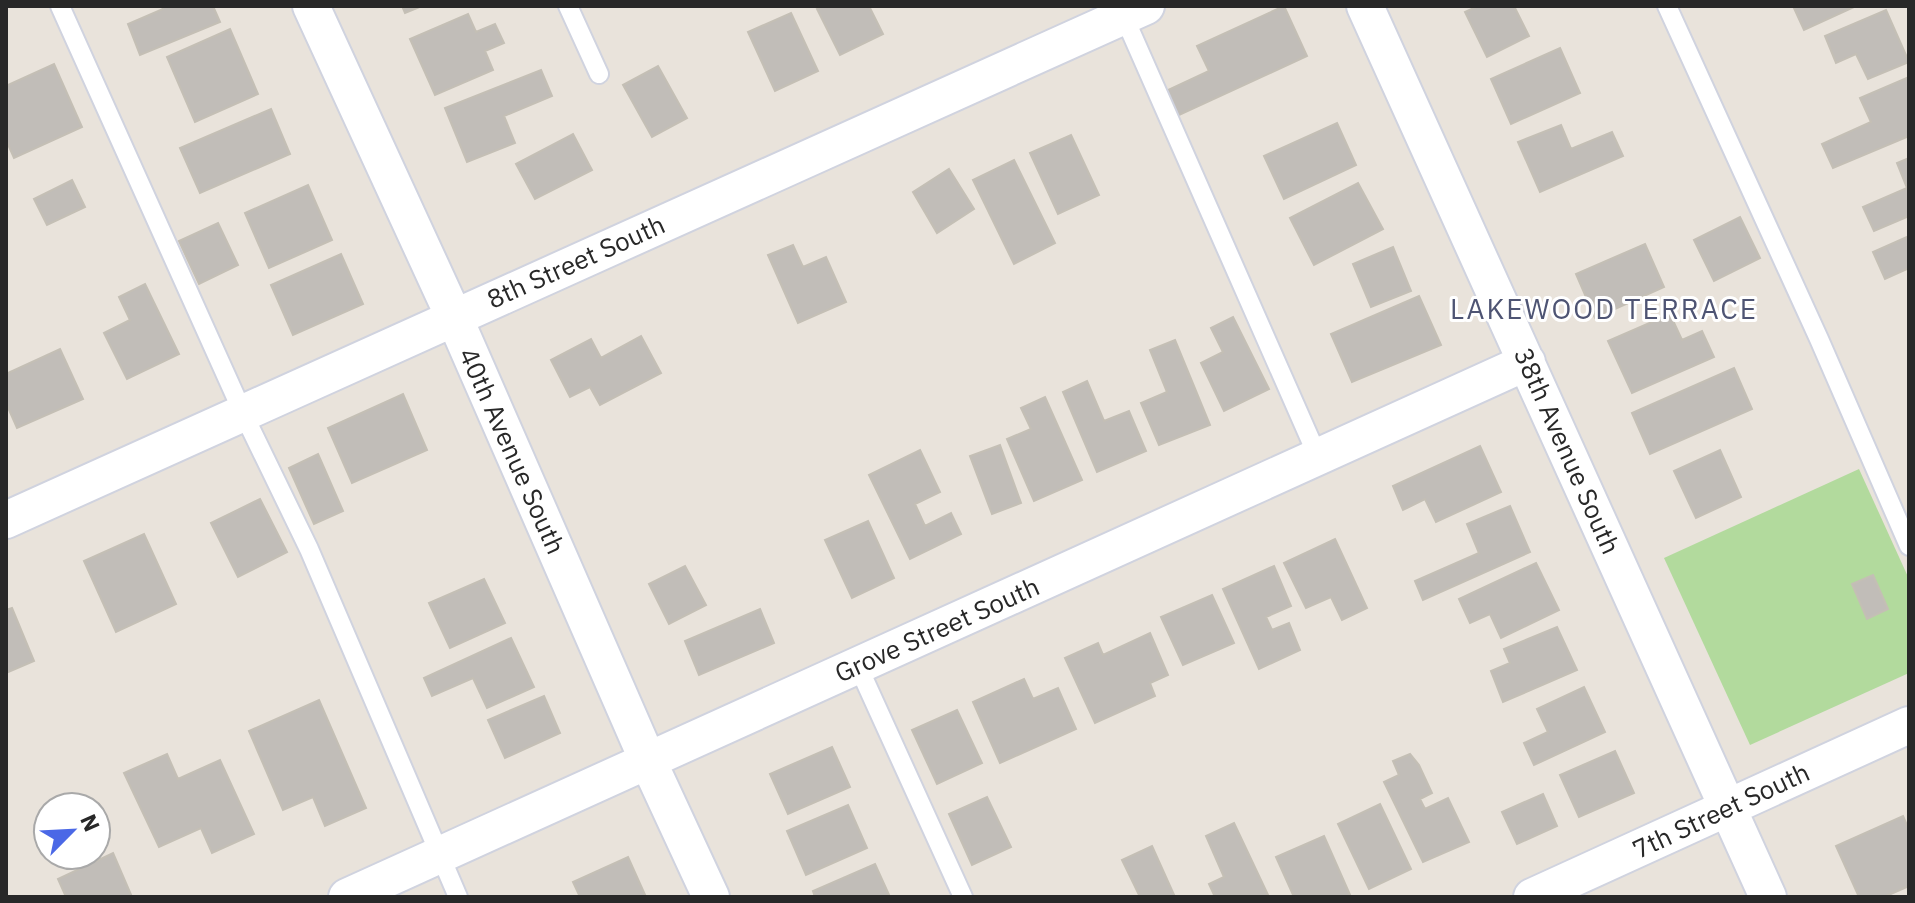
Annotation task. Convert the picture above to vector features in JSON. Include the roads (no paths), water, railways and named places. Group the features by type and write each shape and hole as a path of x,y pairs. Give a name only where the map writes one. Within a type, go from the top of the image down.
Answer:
{"street":[{"name":"40th Avenue South","path":"311,6 454,317 648,761 711,897"},
{"name":"38th Avenue South","path":"1365,6 1768,897"},
{"name":"8th Street South","path":"6,520 1130,9"},
{"name":"Grove Street South","path":"347,897 1527,362"},
{"name":"7th Street South","path":"1532,897 1909,725"}],"lane":[{"path":"60,6 243,413 309,549 458,897"},
{"path":"568,6 599,74"},
{"path":"1667,6 1819,339 1909,546"},
{"path":"1130,9 1318,457"},
{"path":"858,666 963,897"}],"district":[{"name":"LAKEWOOD TERRACE","path":"1604,309"}]}
